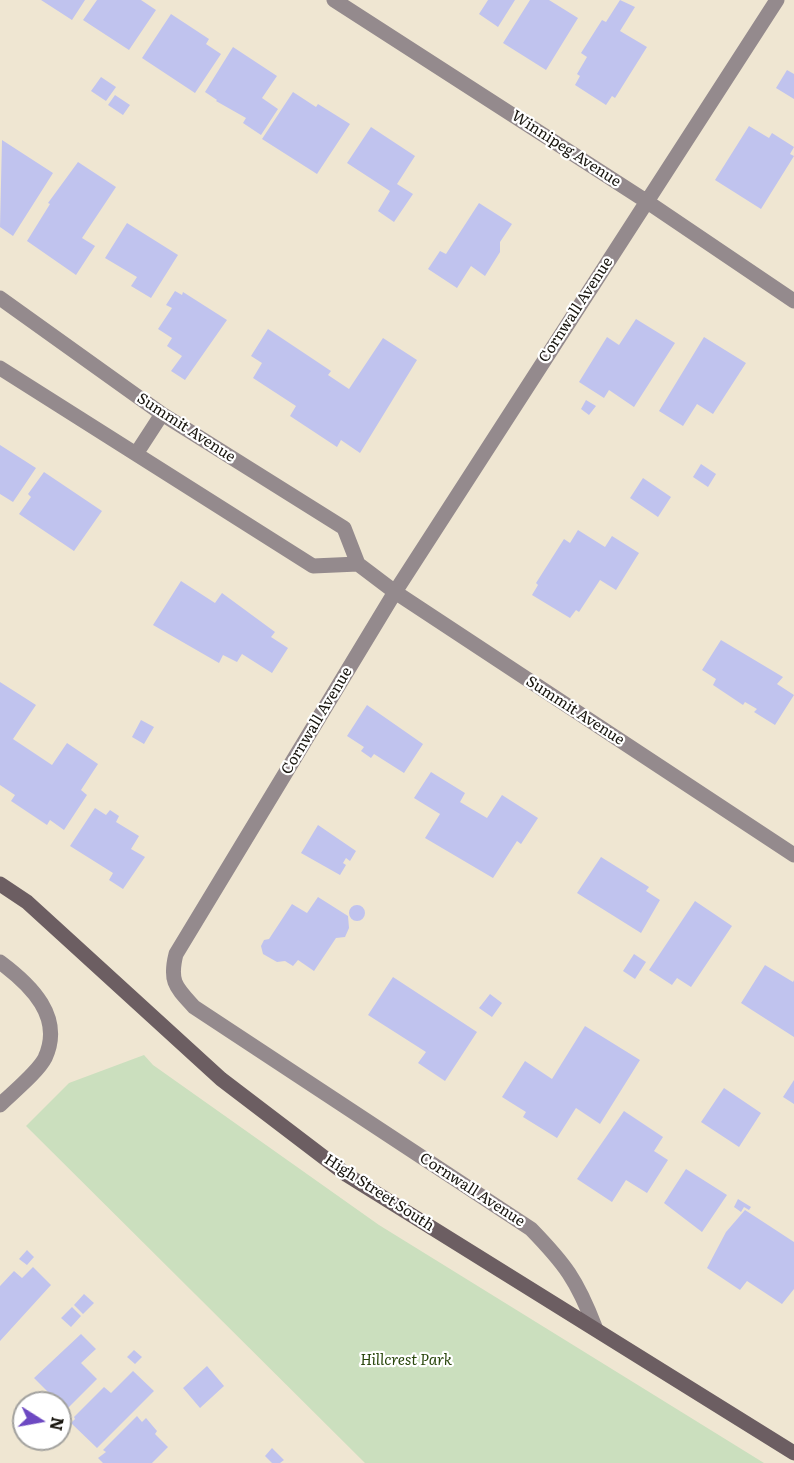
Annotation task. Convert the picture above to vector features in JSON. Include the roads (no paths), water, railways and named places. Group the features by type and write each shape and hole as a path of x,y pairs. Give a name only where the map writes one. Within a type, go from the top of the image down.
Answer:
{"main road":[{"name":"High Street South","path":"0,884 27,902 221,1079 347,1175 595,1327 794,1453"}],"street":[{"name":"Winnipeg Avenue","path":"334,0 646,201 794,302"},
{"name":"Cornwall Avenue","path":"595,1327 582,1294 565,1264 531,1229 194,1007 176,988 171,973 176,954 395,592 777,0"},
{"name":"Summit Avenue","path":"0,298 162,414 344,528 358,564 395,592 794,855"},
{"path":"0,368 313,566 358,564"},
{"path":"136,454 162,414"},
{"path":"0,962 35,993 48,1014 52,1034 44,1060 0,1105"}],"park label":[{"name":"Hillcrest Park","path":"406,1361"}]}
